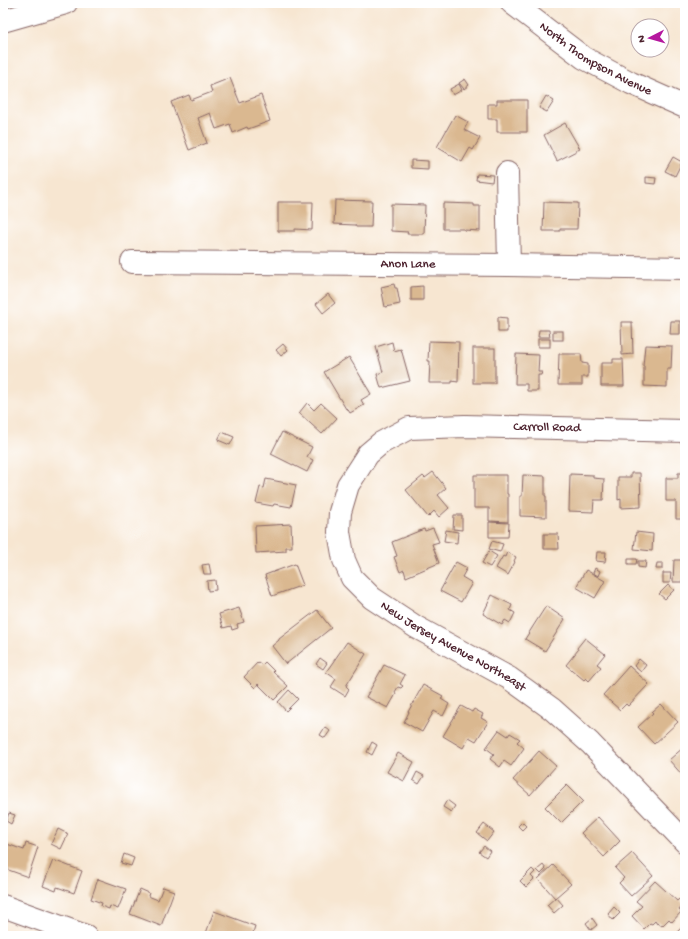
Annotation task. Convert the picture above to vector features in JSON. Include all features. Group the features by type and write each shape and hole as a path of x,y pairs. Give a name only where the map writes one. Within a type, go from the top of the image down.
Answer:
{"main road":[{"path":"3,21 66,3"},
{"name":"North Thompson Avenue","path":"512,3 584,58 631,83 685,107"},
{"path":"508,173 509,265"},
{"name":"Anon Lane","path":"132,262 685,268"},
{"name":"Carroll Road","path":"409,428 465,426 685,431"},
{"name":"New Jersey Avenue Northeast","path":"409,428 381,443 368,454 348,485 340,512 339,532 344,560 352,578 372,598 416,628 508,678 552,708 590,743 685,842"},
{"path":"3,906 86,936"}],"building":[{"path":"230,78 240,103 261,95 270,121 248,129 247,127 233,133 230,124 216,129 210,113 198,118 207,143 189,150 171,102 189,95 191,100 212,92 210,86"},
{"path":"465,79 469,85 464,89 459,83"},
{"path":"459,84 462,90 453,95 450,89"},
{"path":"546,96 554,101 547,112 539,108"},
{"path":"497,100 527,100 527,132 497,132 497,119 488,119 488,104 497,104"},
{"path":"455,115 468,122 464,130 480,138 473,150 470,148 462,162 437,147"},
{"path":"565,123 580,149 557,161 544,135"},
{"path":"673,157 682,162 675,176 665,171"},
{"path":"411,160 428,161 428,169 411,168"},
{"path":"477,174 493,175 492,182 476,180"},
{"path":"646,177 656,178 655,184 646,183"},
{"path":"335,200 372,201 371,227 356,227 355,225 334,224"},
{"path":"278,202 313,202 312,230 295,229 295,231 278,231"},
{"path":"544,202 578,203 577,229 543,231"},
{"path":"443,203 474,204 474,206 480,206 480,231 443,229"},
{"path":"391,204 425,205 424,234 407,234 408,232 391,231"},
{"path":"394,284 395,288 397,288 400,304 385,307 381,287"},
{"path":"423,286 423,300 411,300 411,287"},
{"path":"328,294 335,303 323,313 316,304"},
{"path":"498,317 507,318 507,332 498,332"},
{"path":"671,321 680,321 680,334 670,334"},
{"path":"621,322 632,322 633,354 622,355"},
{"path":"539,330 549,330 550,337 538,337"},
{"path":"553,331 563,331 563,340 553,340"},
{"path":"538,339 550,339 550,347 538,347"},
{"path":"429,341 459,342 458,382 452,381 452,383 429,383"},
{"path":"392,342 394,351 401,349 410,381 381,388 377,374 383,372 376,347"},
{"path":"283,344 288,350 281,356 276,350"},
{"path":"645,345 672,346 671,369 667,369 667,387 644,386 643,366"},
{"path":"473,348 495,348 495,383 473,383"},
{"path":"516,354 539,355 538,372 542,372 541,375 538,375 538,391 527,391 527,384 515,384"},
{"path":"559,354 581,354 582,363 588,364 588,377 582,377 582,385 558,385"},
{"path":"349,357 371,394 361,400 364,405 350,413 347,408 346,409 324,372"},
{"path":"613,359 623,359 624,386 601,386 601,363 613,363"},
{"path":"307,403 314,410 321,403 337,418 322,434 299,413"},
{"path":"222,432 234,437 230,445 218,440"},
{"path":"282,432 312,447 307,457 313,460 307,472 271,454"},
{"path":"433,472 446,488 438,495 449,508 439,517 434,511 428,517 406,490 423,476 425,478"},
{"path":"631,473 640,473 641,507 621,508 621,499 618,500 618,477 631,477"},
{"path":"678,473 685,473 685,519 676,519 676,501 666,501 666,478 678,478"},
{"path":"570,474 593,475 593,478 604,479 603,500 594,500 593,512 569,511"},
{"path":"474,475 507,475 508,522 489,521 489,508 474,508"},
{"path":"523,475 545,476 546,517 520,516 520,496 522,496"},
{"path":"266,479 296,485 291,507 256,503 260,487 264,488"},
{"path":"454,515 462,515 462,530 453,529"},
{"path":"489,522 509,523 508,537 489,537"},
{"path":"291,524 292,547 286,547 286,551 256,553 255,526"},
{"path":"433,528 439,542 432,544 439,563 406,577 404,570 400,572 394,557 397,556 392,542 424,529 425,531"},
{"path":"446,530 458,532 457,543 444,541"},
{"path":"636,532 653,534 652,551 634,549"},
{"path":"544,534 558,534 559,549 544,549"},
{"path":"492,541 503,544 500,552 489,549"},
{"path":"489,551 497,556 490,567 482,563"},
{"path":"507,552 516,557 508,575 496,568"},
{"path":"597,552 606,552 605,562 596,561"},
{"path":"628,559 637,559 636,564 628,564"},
{"path":"674,560 685,560 685,582 673,582"},
{"path":"638,561 646,561 645,568 638,567"},
{"path":"456,562 467,568 462,577 472,583 461,602 440,591"},
{"path":"657,563 662,563 662,569 656,569"},
{"path":"209,564 211,574 204,574 202,565"},
{"path":"295,564 303,585 272,596 265,575"},
{"path":"595,568 600,571 598,576 593,573"},
{"path":"586,570 605,581 595,598 576,587"},
{"path":"663,573 671,573 670,583 663,583"},
{"path":"215,580 216,590 208,591 207,581"},
{"path":"668,585 674,590 665,599 659,594"},
{"path":"492,595 512,605 510,610 515,613 510,623 505,620 502,625 483,614"},
{"path":"546,606 565,619 545,651 525,639"},
{"path":"239,608 244,622 237,624 238,628 232,630 231,626 223,628 219,614"},
{"path":"317,610 331,628 286,664 272,646"},
{"path":"585,638 605,654 597,664 601,667 589,681 586,678 584,680 566,665"},
{"path":"347,642 366,654 346,686 349,689 345,696 331,687 336,679 326,672"},
{"path":"320,658 327,663 323,669 316,664"},
{"path":"639,659 646,665 641,672 634,666"},
{"path":"258,662 262,665 265,662 288,686 274,700 258,684 255,688 244,677"},
{"path":"384,665 405,675 400,684 403,686 401,688 398,687 395,692 396,694 388,708 366,697"},
{"path":"629,666 649,684 628,706 626,704 620,710 603,695"},
{"path":"423,685 443,696 441,699 449,704 443,716 434,711 422,732 404,722"},
{"path":"289,690 298,699 286,711 278,702"},
{"path":"661,704 678,722 654,744 638,727"},
{"path":"461,706 472,712 474,709 483,714 481,718 488,722 476,741 469,737 463,748 443,736"},
{"path":"325,727 330,731 325,738 320,735"},
{"path":"499,730 508,736 510,733 520,739 517,742 524,748 511,766 504,761 500,767 490,759 494,754 486,748"},
{"path":"372,742 377,745 372,755 367,752"},
{"path":"685,744 684,777 669,760 684,747 683,745"},
{"path":"539,751 556,766 530,795 513,780"},
{"path":"398,753 414,762 404,781 387,772"},
{"path":"417,772 424,776 419,784 413,780"},
{"path":"567,785 583,801 561,823 545,807"},
{"path":"447,800 455,806 451,812 443,807"},
{"path":"9,813 15,815 11,824 6,821"},
{"path":"598,817 620,841 604,857 581,833"},
{"path":"522,822 526,826 522,830 518,826"},
{"path":"484,824 494,832 487,841 477,833"},
{"path":"58,829 68,834 61,849 51,844"},
{"path":"4,843 24,850 26,843 38,847 28,877 3,868"},
{"path":"484,846 490,851 486,857 479,852"},
{"path":"632,853 653,876 631,896 619,883 624,878 615,868"},
{"path":"124,854 134,858 131,866 121,863"},
{"path":"53,860 82,871 74,893 57,887 56,891 43,886"},
{"path":"543,865 546,869 541,874 537,870"},
{"path":"553,865 571,884 555,898 538,879"},
{"path":"532,869 535,872 531,876 534,879 526,887 520,881"},
{"path":"98,879 126,889 118,909 110,906 109,909 101,906 102,903 91,899"},
{"path":"655,881 677,901 679,899 684,904 679,910 681,912 672,922 669,919 662,926 658,923 657,924 655,921 652,924 650,923 644,929 632,916 642,906 636,901"},
{"path":"163,887 174,891 161,926 130,914 140,889 149,893 148,896 158,900"},
{"path":"556,897 563,905 554,913 547,905"},
{"path":"614,907 620,913 613,920 608,914"},
{"path":"214,911 255,926 252,936 205,936"},
{"path":"592,918 597,925 591,930 586,923"},
{"path":"685,924 685,936 678,936 676,933"}]}
